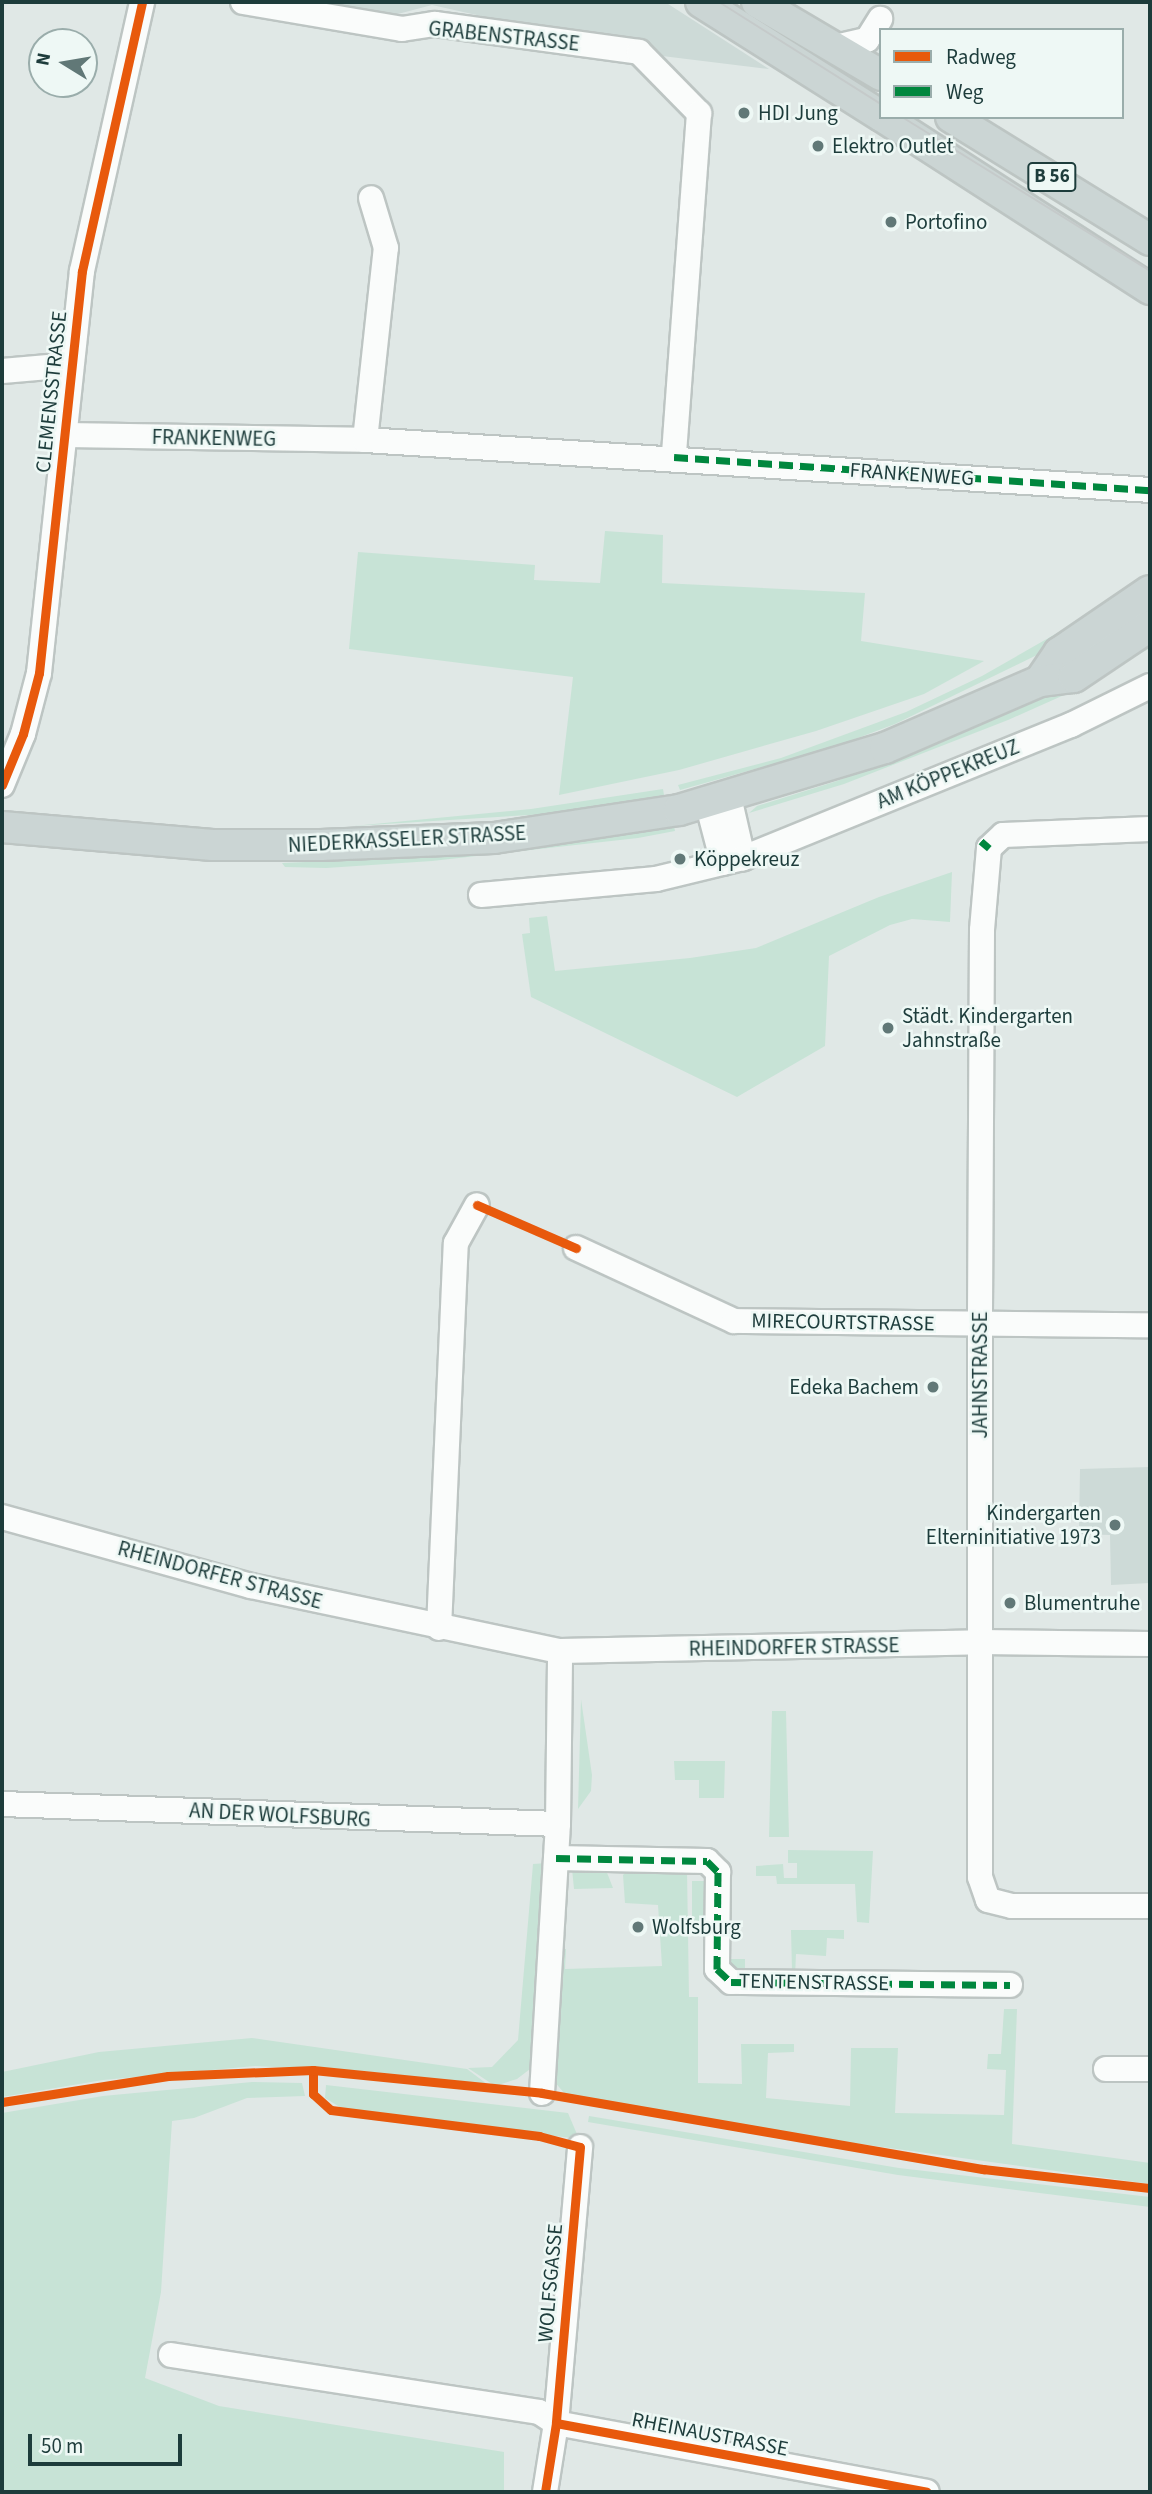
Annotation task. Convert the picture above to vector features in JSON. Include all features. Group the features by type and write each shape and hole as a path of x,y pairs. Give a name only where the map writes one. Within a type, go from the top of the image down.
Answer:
{"main road":[{"name":"B 56","path":"701,2 879,115"},
{"path":"757,2 879,74"},
{"name":"B 56","path":"885,119 1150,289"},
{"name":"B 56","path":"954,119 1150,240"},
{"path":"1040,681 1059,653 1150,591"},
{"name":"NIEDERKASSELER STRASSE","path":"2,827 212,845 347,844 494,838 718,800 885,748 1040,681 1074,677 1150,626"}],"street":[{"name":"CLEMENSSTRASSE","path":"2,785 23,734 39,673 82,271 142,2"},
{"name":"GRABENSTRASSE","path":"243,2 402,29 435,23 639,52 699,113 674,457"},
{"path":"831,48 867,40 881,10"},
{"path":"881,10 881,28"},
{"path":"365,440 386,248 371,198"},
{"path":"2,370 71,365"},
{"name":"FRANKENWEG","path":"63,436 365,440 674,457 1150,490"},
{"name":"AM KÖPPEKREUZ","path":"481,895 656,879 733,860 1071,725 1150,686"},
{"path":"718,800 733,860"},
{"name":"JAHNSTRASSE","path":"1150,829 1003,835 989,848 982,930 979,1323 980,1877 988,1900 1012,1906 1150,1906"},
{"path":"439,1628 456,1243 477,1205"},
{"name":"MIRECOURTSTRASSE","path":"576,1248 734,1321 1150,1325"},
{"name":"RHEINDORFER STRASSE","path":"2,1517 251,1586 439,1628 561,1651 981,1642 1150,1644"},
{"path":"542,2093 558,1824 561,1651"},
{"name":"AN DER WOLFSBURG","path":"2,1804 558,1824"},
{"name":"TENTENSTRASSE","path":"556,1858 706,1860 718,1872 717,1969 731,1982 1010,1985"},
{"path":"1106,2069 1150,2070"},
{"name":"WOLFSGASSE","path":"556,2423 580,2147"},
{"name":"RHEINAUSTRASSE","path":"171,2355 539,2412 556,2423 928,2492"},
{"path":"545,2492 556,2423"}],"shaded area":[{"path":"303,2 665,2 769,69 654,55 432,5 394,15"},
{"name":"Kindergarten Elterninitiative 1973","path":"1150,1467 1150,1583 1111,1585 1110,1535 1079,1534 1080,1469"}],"green space":[{"path":"605,531 663,535 662,583 865,593 861,641 984,661 924,694 816,731 679,770 559,795 573,677 349,649 358,552 535,565 534,580 600,583"},
{"path":"1094,612 1077,630 1037,655 895,724 834,747 680,790 678,785 781,758 906,712 982,676"},
{"path":"1150,643 1150,648 1082,687 1008,720 844,784 749,813 757,806 837,781 1013,710"},
{"path":"663,789 664,795 546,814 353,826 531,809"},
{"path":"674,826 675,831 638,838 432,861 326,868 285,867 282,863 424,857"},
{"path":"952,872 950,922 912,919 890,925 829,956 825,1046 737,1097 531,997 522,934 530,933 529,918 547,916 555,971 690,958 756,948 879,897"},
{"path":"581,1699 592,1775 591,1791 578,1809"},
{"path":"772,1711 786,1711 789,1837 769,1837"},
{"path":"674,1761 725,1761 724,1798 699,1798 699,1780 675,1780"},
{"path":"788,1850 873,1851 869,1923 857,1922 855,1884 777,1884 776,1876 756,1876 756,1866 783,1864 784,1878 797,1878 797,1863 788,1863"},
{"path":"547,1863 534,2066 517,2079 495,2086 468,2068 492,2067 518,2040 533,1864"},
{"path":"572,1869 606,1870 613,1888 574,1889"},
{"path":"628,1870 687,1870 689,1997 698,1997 698,2083 742,2084 741,2044 794,2044 794,2052 768,2053 766,2098 850,2106 851,2048 898,2048 895,2113 1004,2115 1006,2070 987,2069 988,2054 1001,2054 1004,2009 1017,2009 1012,2144 1150,2163 1150,2184 839,2141 565,2094 553,2080 556,1949 566,1949 565,1969 662,1966 658,1905 625,1903 623,1875"},
{"path":"692,1881 705,1881 705,1928 692,1928"},
{"path":"791,1930 844,1930 844,1939 827,1938 826,1956 796,1954 795,1977 730,1971 728,1959 745,1959 745,1971 792,1971"},
{"path":"252,2038 467,2069 491,2087 372,2072 255,2066 103,2080 2,2097 2,2072 99,2052"},
{"path":"252,2082 302,2083 305,2096 247,2098 194,2118 172,2121 161,2292 145,2378 219,2406 504,2452 504,2492 2,2492 2,2113 103,2096"},
{"path":"326,2085 568,2113 579,2139 343,2109 325,2098"},
{"path":"589,2116 899,2168 1150,2197 1150,2207 898,2175 588,2122"}],"tram line":[{"path":"719,2 879,103"},
{"path":"905,119 1150,271"}],"marked path":[{"path":"674,457 1150,490"},
{"path":"981,841 989,848"},
{"path":"556,1858 707,1861 718,1872 717,1969 731,1982 1010,1985"}],"cycle path":[{"path":"2,785 23,734 39,673 82,271 142,2"},
{"path":"477,1205 576,1248"},
{"path":"313,2070 313,2094 331,2110 539,2136 580,2147 556,2423 545,2492"},
{"path":"2,2102 168,2076 313,2070 542,2093 983,2169 1150,2188"},
{"path":"556,2423 927,2492"}],"place":[{"name":"HDI Jung","path":"744,113"},
{"name":"Elektro Outlet","path":"818,146"},
{"name":"Portofino","path":"891,222"},
{"name":"Köppekreuz","path":"680,859"},
{"name":"Städt. Kindergarten Jahnstraße","path":"888,1028"},
{"name":"Edeka Bachem","path":"933,1387"},
{"name":"Kindergarten Elterninitiative 1973","path":"1115,1525"},
{"name":"Blumentruhe","path":"1010,1603"},
{"name":"Wolfsburg","path":"638,1927"}]}
